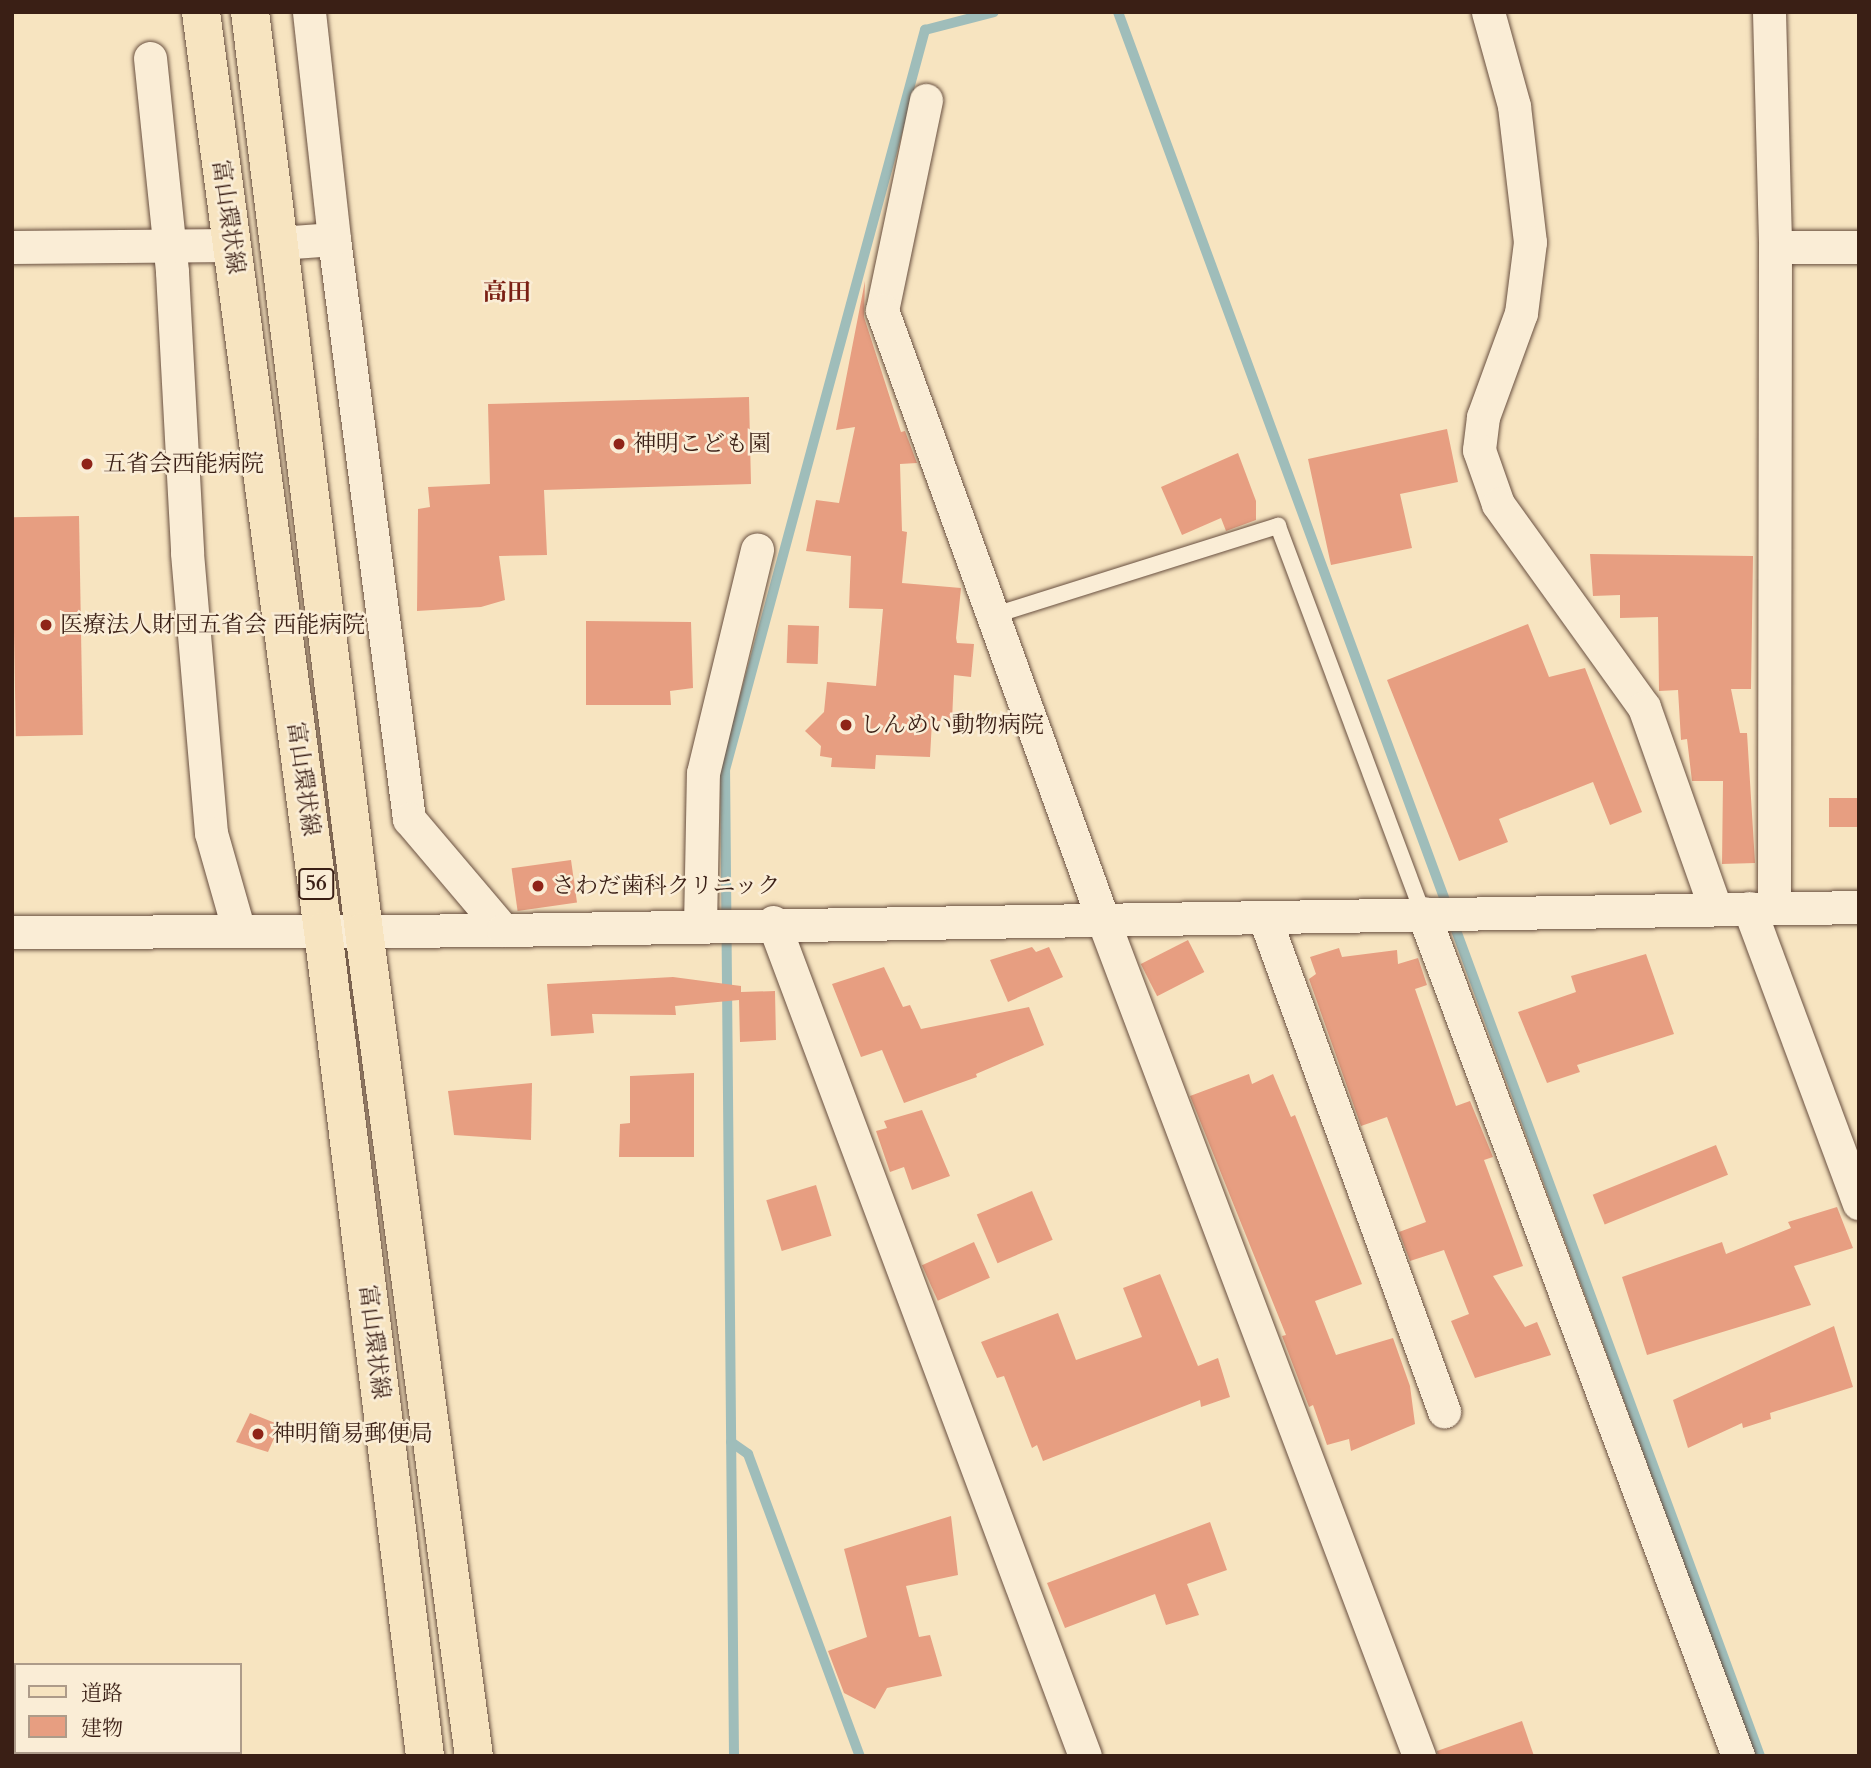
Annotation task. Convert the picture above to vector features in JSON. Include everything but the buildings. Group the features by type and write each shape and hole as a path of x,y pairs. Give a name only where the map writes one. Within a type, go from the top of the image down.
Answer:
{"main road":[{"name":"富山環状線","path":"201,12 323,931 425,1756"},
{"name":"富山環状線","path":"250,12 365,931 474,1756"}],"street":[{"path":"309,12 334,239 409,819 503,930"},
{"path":"1488,12 1514,106 1530,242 1521,313 1483,417 1479,450 1498,504 1644,707 1715,908"},
{"path":"1769,12 1775,247 1761,908 1859,1203"},
{"path":"150,58 170,247 187,554 211,833 239,931"},
{"path":"926,100 882,310 995,615 1102,920 1419,1756"},
{"path":"279,243 334,239"},
{"path":"12,247 232,245"},
{"path":"1775,247 1859,247"},
{"path":"700,926 703,773 757,549"},
{"path":"12,932 503,930 773,922 1265,919 1859,907"},
{"path":"1423,914 1738,1756"},
{"path":"1265,919 1444,1411"},
{"path":"773,922 1085,1756"}],"lane":[{"path":"995,615 1278,526 1423,914"}],"waterway":[{"path":"734,1756 725,770 925,30 994,12"},
{"path":"1118,12 1760,1756"},
{"path":"731,1442 748,1454 860,1756"}],"place":[{"name":"神明こども園","path":"619,444"},
{"name":"五省会西能病院","path":"87,464"},
{"name":"医療法人財団五省会 西能病院","path":"46,625"},
{"name":"しんめい動物病院","path":"846,725"},
{"name":"さわだ歯科クリニック","path":"538,886"},
{"name":"神明簡易郵便局","path":"258,1434"}],"district":[{"name":"高田","path":"507,293"}]}
